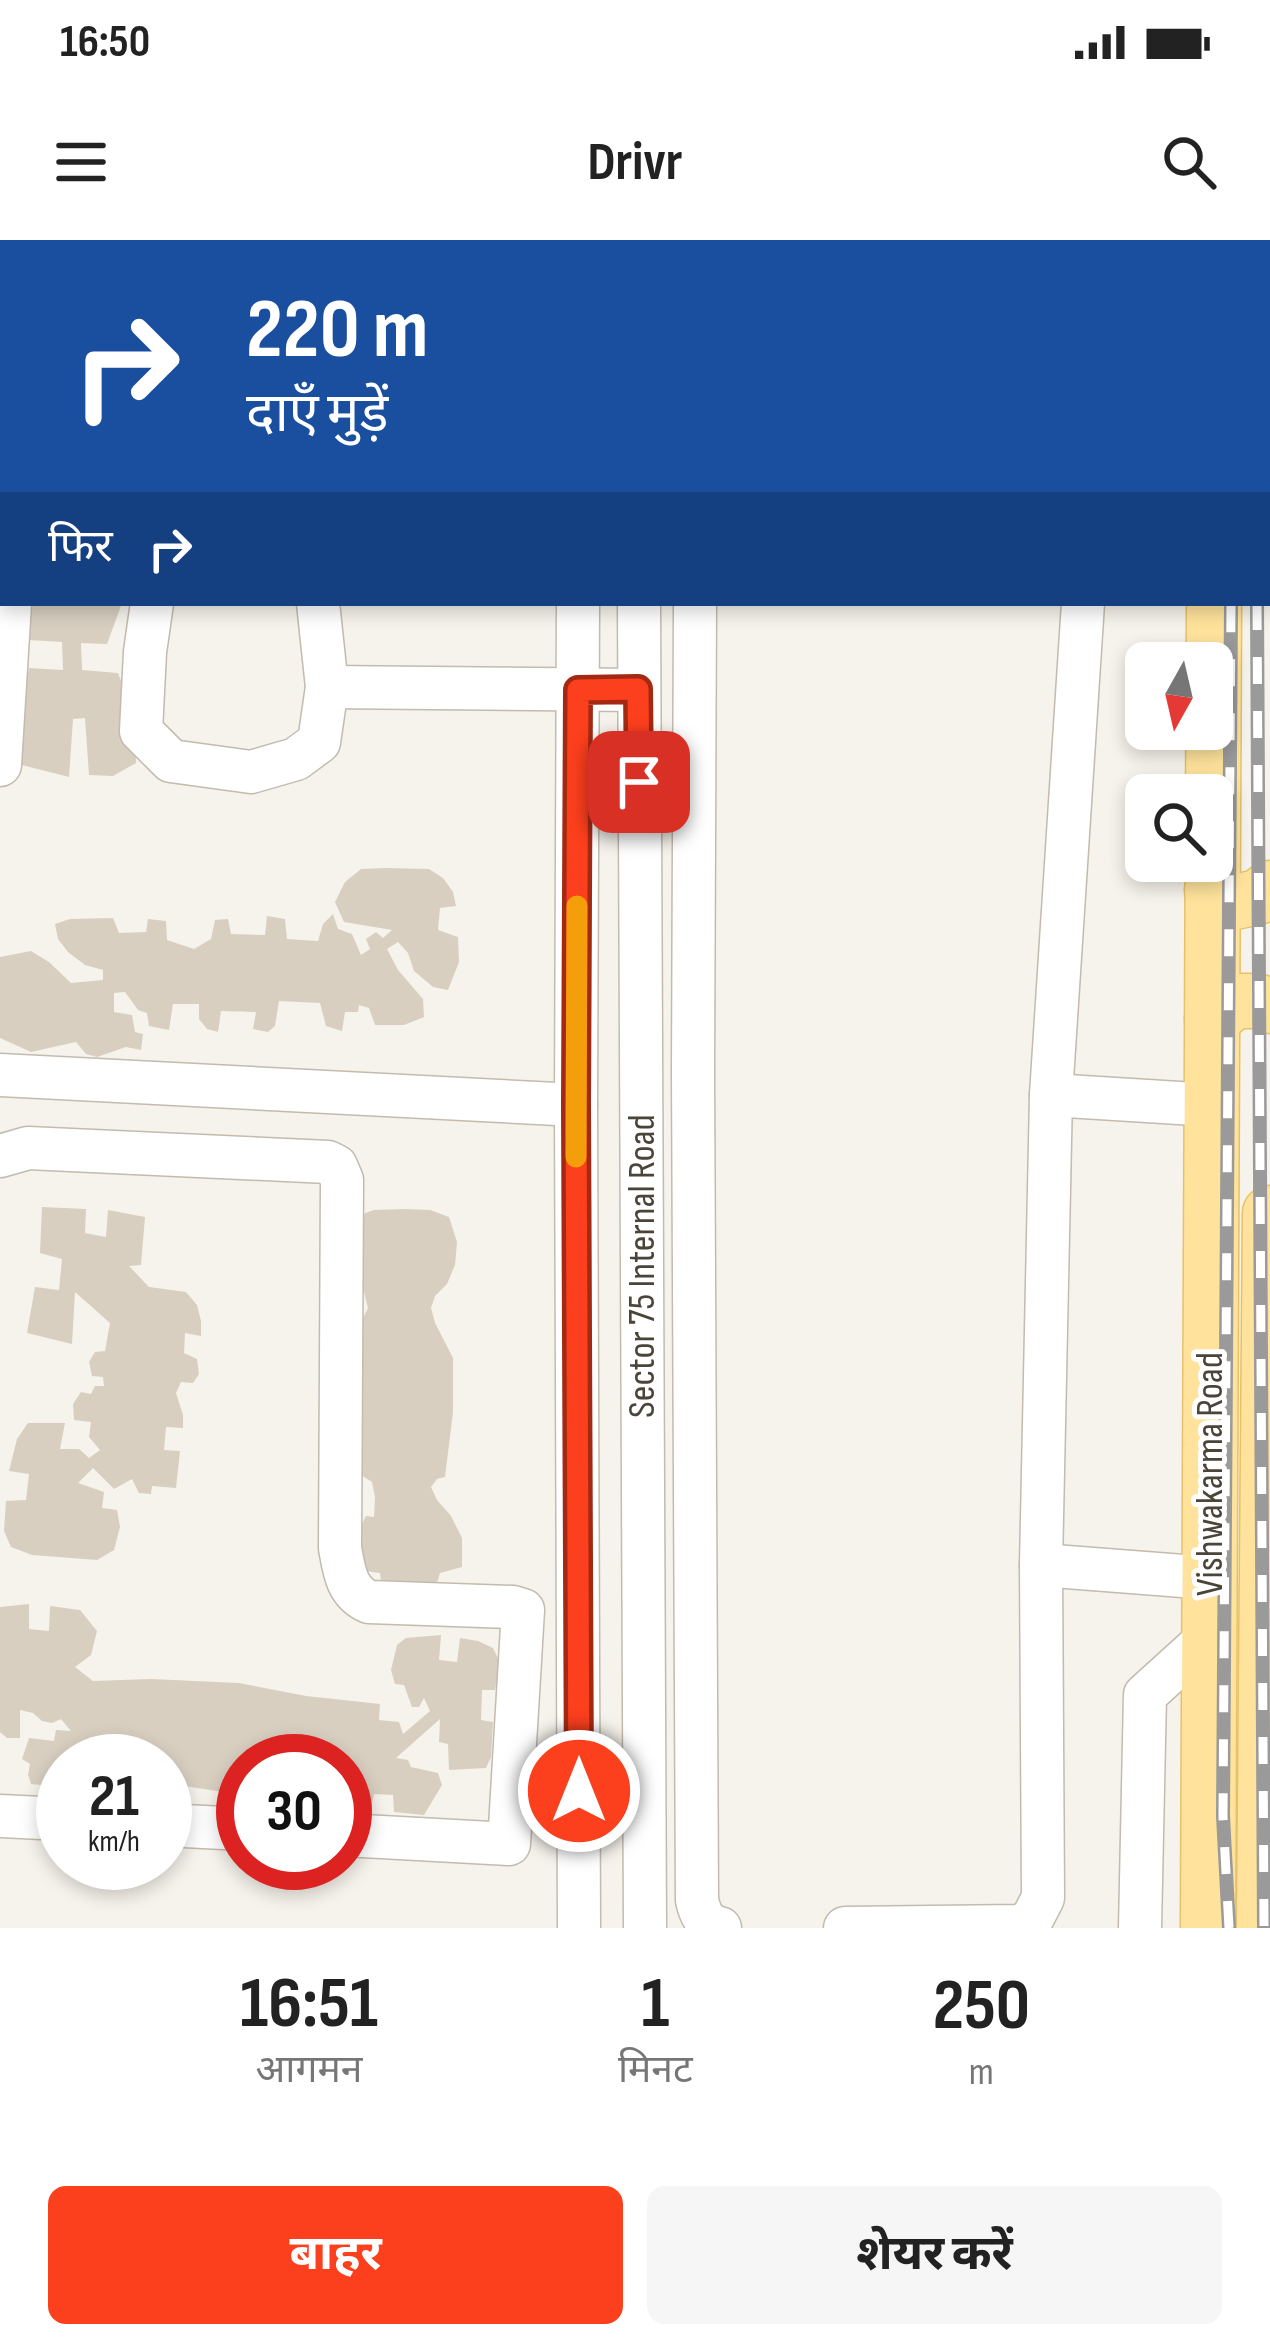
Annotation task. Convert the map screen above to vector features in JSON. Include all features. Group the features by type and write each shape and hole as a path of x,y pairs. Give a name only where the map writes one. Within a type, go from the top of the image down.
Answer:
{"main road":[{"name":"Vishwakarma Road","path":"1208,1928 1214,606"},
{"path":"1212,890 1234,902 1270,888"},
{"path":"1212,1019 1235,1000 1270,1006"},
{"name":"Vishwakarma Road","path":"1264,1928 1270,1213"}],"street":[{"path":"0,765 10,606"},
{"path":"152,606 141,731 171,761 251,772 296,759 319,742 327,687 318,606"},
{"name":"Sector 75 Internal Road","path":"578,606 579,1928"},
{"name":"Sector 75 Internal Road","path":"639,606 645,1928"},
{"path":"695,606 697,1900 701,1916 720,1928"},
{"path":"845,1928 1021,1926 1032,1919 1043,1898 1041,1565 1051,1095 1083,606"},
{"path":"327,687 638,689"},
{"path":"0,1075 576,1105"},
{"path":"1051,1095 1211,1105"},
{"path":"0,1156 28,1148 336,1166 342,1180 340,1548 346,1579 358,1597 369,1602 579,1610"},
{"path":"1041,1565 1209,1578"},
{"path":"372,1836 509,1844 523,1610"},
{"path":"1140,1928 1145,1695 1209,1636"},
{"path":"0,1816 36,1818"}],"building":[{"path":"15,606 121,606 107,644 81,643 82,670 118,673 134,714 136,763 113,776 89,775 85,718 73,719 69,777 22,765 20,719 29,668 63,670 62,642 28,640"},
{"path":"361,869 429,869 453,892 456,906 440,908 438,930 458,937 459,962 448,990 433,987 414,971 398,942 387,949 423,999 424,1017 404,1025 375,1025 369,1008 359,1005 358,1012 345,1012 342,1031 326,1026 320,1003 279,1001 275,1026 268,1032 253,1029 256,1012 221,1011 218,1032 207,1029 199,1019 199,1004 173,1004 169,1030 149,1026 147,1013 138,1010 125,992 114,993 114,1012 132,1015 135,1032 143,1034 141,1050 126,1047 97,1057 86,1054 76,1042 31,1052 0,1038 0,957 31,951 71,983 103,980 103,970 85,965 68,952 55,924 113,918 119,933 146,932 148,919 166,921 167,940 194,949 211,939 215,920 228,919 231,934 265,935 267,916 285,919 287,939 318,941 323,924 333,914 338,929 352,934 361,955 370,949 366,939 376,932 383,938 392,930 344,922 335,902 345,882"},
{"path":"42,1207 86,1209 85,1233 106,1237 108,1210 145,1217 141,1265 129,1266 149,1287 186,1292 197,1305 201,1321 201,1336 185,1333 184,1353 197,1359 199,1374 193,1383 181,1382 176,1393 183,1428 166,1427 164,1450 180,1451 176,1488 152,1486 151,1494 139,1493 132,1479 114,1489 93,1468 78,1483 104,1492 102,1508 117,1510 120,1527 114,1550 97,1560 32,1555 11,1547 4,1531 6,1501 26,1500 29,1474 9,1471 17,1439 28,1423 65,1423 60,1449 79,1449 89,1458 100,1450 89,1437 91,1422 74,1420 73,1404 81,1392 91,1394 95,1386 104,1386 103,1377 92,1376 89,1362 95,1352 105,1351 110,1323 75,1292 72,1344 27,1333 35,1287 59,1290 62,1259 40,1253"},
{"path":"406,1209 449,1217 457,1242 455,1265 431,1308 453,1358 453,1412 445,1477 431,1487 462,1538 462,1567 440,1573 435,1590 382,1588 380,1573 359,1570 359,1530 366,1516 374,1517 375,1497 372,1482 358,1473 350,1344 368,1308 364,1292 354,1284 357,1216"},
{"path":"29,1604 29,1629 49,1631 50,1606 80,1610 97,1631 91,1655 75,1667 93,1681 239,1683 380,1704 379,1720 399,1722 403,1734 430,1711 424,1698 419,1707 412,1707 404,1685 395,1684 391,1670 397,1645 406,1638 441,1635 439,1660 457,1662 460,1638 478,1641 493,1648 502,1667 502,1684 496,1684 495,1690 482,1690 481,1720 493,1722 491,1757 486,1768 449,1770 448,1744 439,1742 440,1719 396,1758 438,1773 442,1785 424,1815 394,1812 393,1795 374,1794 372,1804 372,1734 216,1734 216,1791 192,1787 192,1734 55,1734 56,1730 71,1731 61,1719 42,1721 20,1710 20,1738 7,1738 0,1732 0,1607"},
{"path":"29,1738 36,1739 36,1784 28,1775 30,1764 22,1759"}],"railway":[{"path":"1229,1928 1223,1816 1231,606"},
{"path":"1257,606 1264,1928"}],"slow traffic":[{"path":"576,1157 577,906"}],"route":[{"path":"579,1791 578,690 638,689 639,782"}]}
